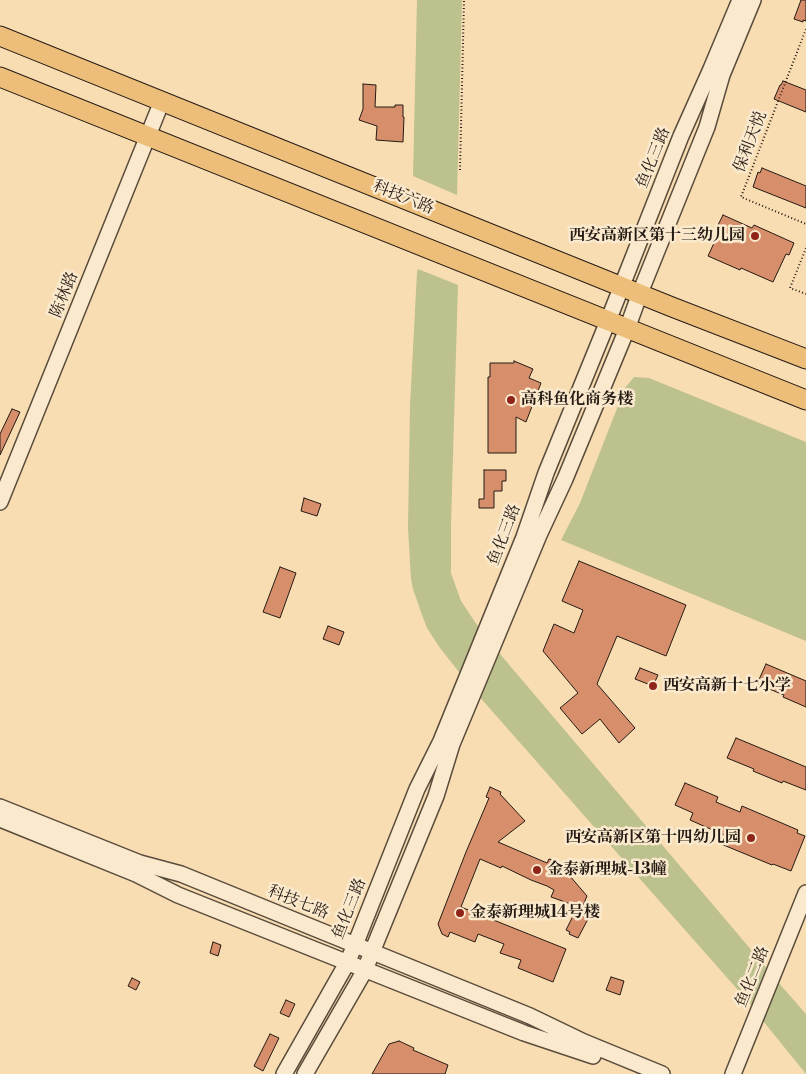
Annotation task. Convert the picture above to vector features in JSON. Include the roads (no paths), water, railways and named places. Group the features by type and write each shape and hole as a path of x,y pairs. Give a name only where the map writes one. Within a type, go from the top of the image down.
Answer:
{"main road":[{"name":"科技六路","path":"0,36 806,359"},
{"path":"0,77 806,400"}],"street":[{"name":"鱼化三路","path":"284,1074 347,963 355,945 417,789 449,723 524,537 546,473 681,136 740,0"},
{"name":"鱼化三路","path":"306,1074 365,970 436,796 452,744 627,328 707,127 722,75 753,0"},
{"name":"陈林路","path":"0,502 162,101"},
{"name":"科技七路","path":"0,807 140,863 181,874 530,1016 584,1042 662,1074"},
{"path":"0,819 136,874 178,895 347,963 524,1033 582,1052 637,1074"},
{"name":"鱼化二路","path":"733,1074 806,893"},
{"path":"370,907 388,914"},
{"path":"326,1000 343,1009"}],"place":[{"name":"西安高新区第十三幼儿园","path":"755,236"},
{"name":"高科鱼化商务楼","path":"511,400"},
{"name":"西安高新十七小学","path":"653,686"},
{"name":"西安高新区第十四幼儿园","path":"751,838"},
{"name":"金泰新理城-13幢","path":"537,870"},
{"name":"金泰新理城14号楼","path":"460,913"}]}
